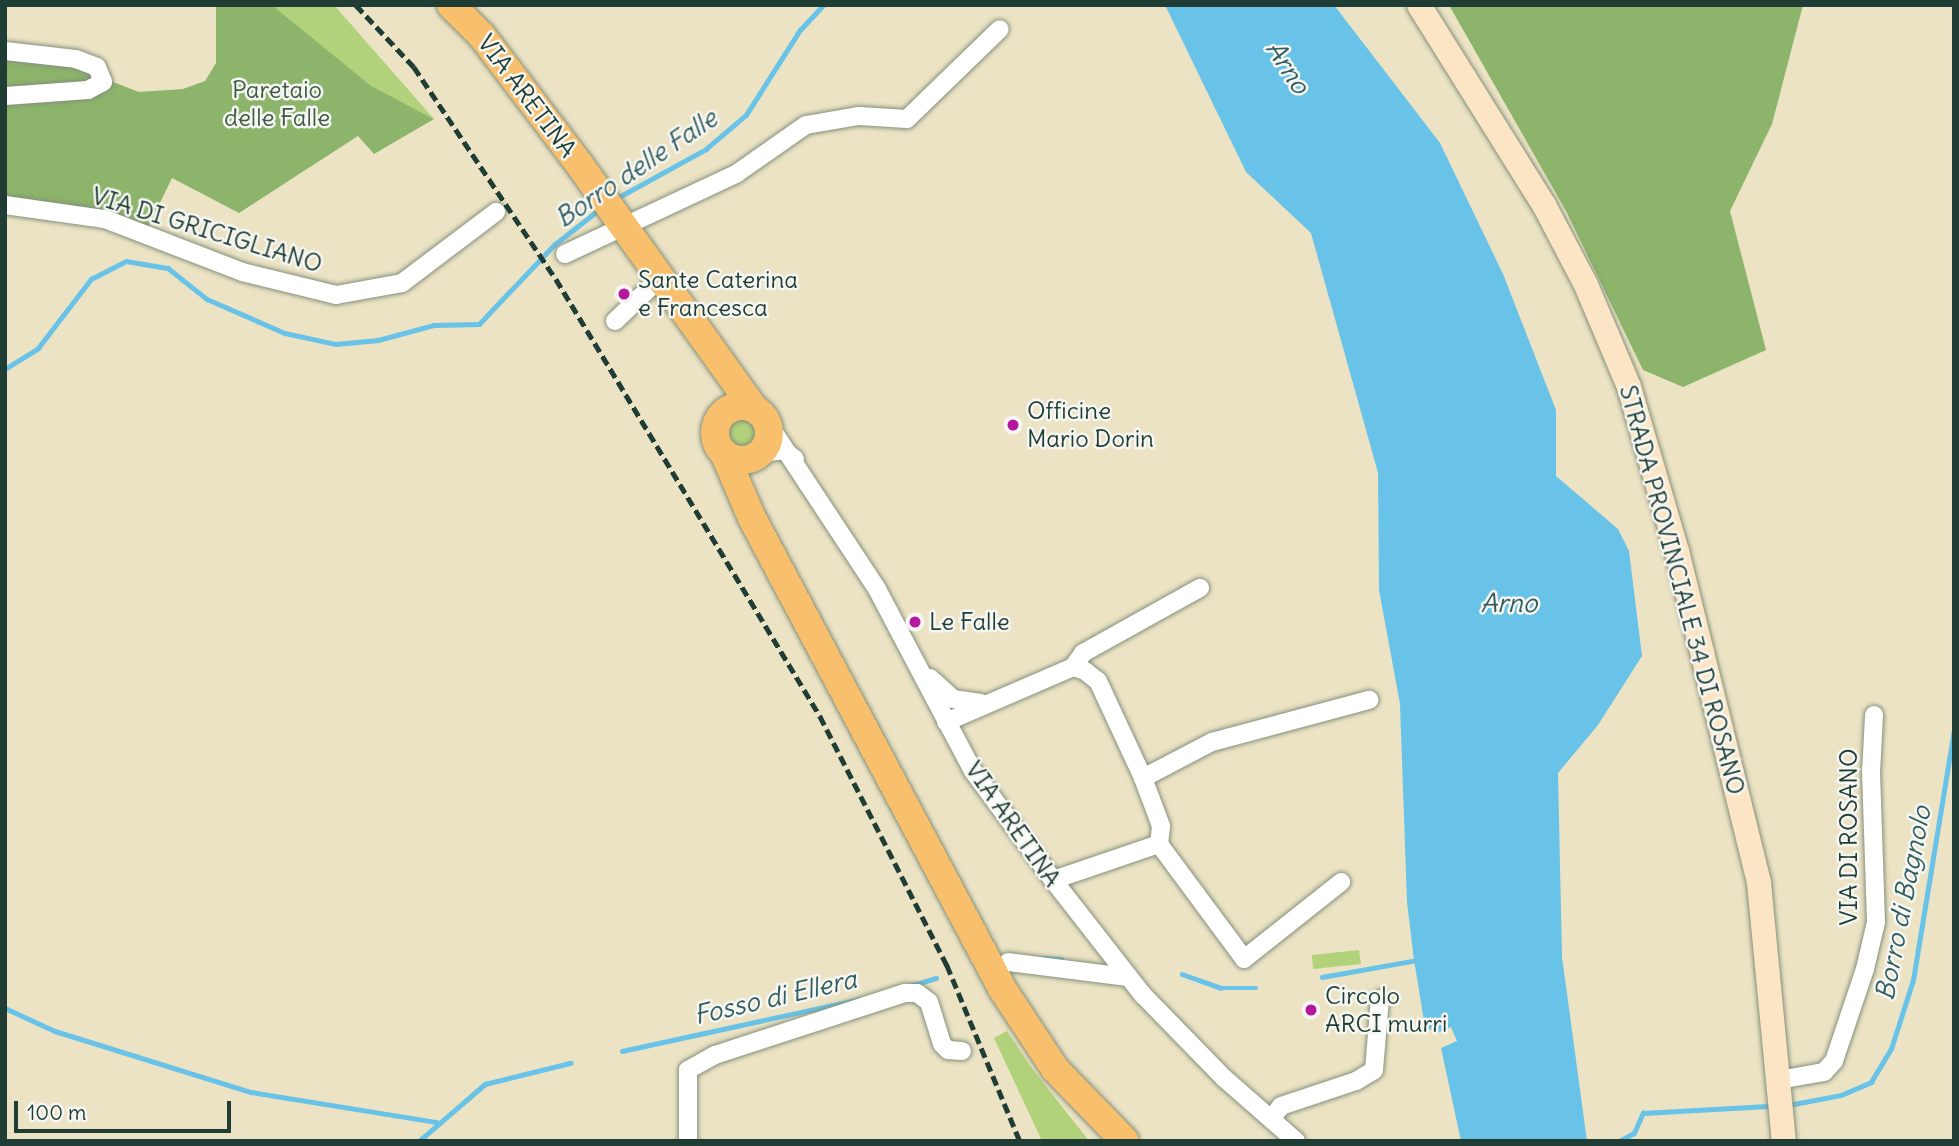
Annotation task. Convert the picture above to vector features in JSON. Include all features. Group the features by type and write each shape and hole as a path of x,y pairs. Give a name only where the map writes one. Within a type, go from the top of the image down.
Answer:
{"main road":[{"name":"VIA ARETINA","path":"451,5 482,36 579,164 615,232 654,269 760,415"},
{"name":"STRADA PROVINCIALE 34 DI ROSANO","path":"1419,5 1544,205 1586,285 1629,387 1677,551 1746,821 1759,883 1784,1141"},
{"name":"VIA ARETINA","path":"721,362 725,398 715,436 752,518"},
{"path":"720,415 733,406 760,415 768,440 757,455 746,481 752,518 1003,990 1030,1035 1113,1141"},
{"path":"724,453 741,460 757,455"},
{"path":"1080,1098 1125,1141"}],"street":[{"path":"565,254 736,174 806,125 859,116 906,119 1000,29"},
{"path":"5,51 76,59 97,67 103,82 88,90 5,96"},
{"name":"VIA DI GRICIGLIANO","path":"5,205 105,219 242,272 336,295 402,283 496,212"},
{"path":"615,321 654,269"},
{"name":"VIA ARETINA","path":"760,415 795,459 877,589 973,771 1053,880 1127,977 1224,1078 1296,1141"},
{"path":"757,455 783,450 795,459"},
{"path":"946,722 981,704 1073,667 1083,653 1200,588"},
{"path":"919,666 953,699 981,704"},
{"path":"1073,667 1098,681 1143,778 1161,826 1159,844 1244,959 1341,882"},
{"path":"1143,778 1212,742 1369,700"},
{"name":"VIA DI ROSANO","path":"1779,1080 1824,1072 1834,1061 1865,969 1877,922 1871,773 1874,715"},
{"path":"1053,880 1159,844"},
{"path":"1008,962 1127,977"},
{"path":"688,1141 688,1070 715,1055 905,993 917,993 929,1002 942,1044 948,1051 962,1051"},
{"path":"1271,1119 1281,1105 1374,1070 1380,999"}],"green space":[{"name":"Paretaio delle Falle","path":"216,5 272,5 371,86 434,119 374,154 358,136 239,213 172,178 145,234 5,205 5,58 91,65 113,82 139,92 183,89 205,81 216,63"},
{"path":"272,5 334,5 434,119 370,86"},
{"path":"1449,5 1803,5 1772,124 1730,211 1766,350 1683,387 1643,370 1566,211"},
{"path":"740,412 753,418 759,431 753,444 740,450 727,444 721,431 727,418"},
{"path":"1359,950 1361,964 1313,969 1312,955"},
{"path":"1007,1031 1031,1067 1089,1141 1042,1141 994,1038"}],"water":[{"name":"Arno","path":"1165,5 1334,5 1440,143 1503,274 1556,410 1556,476 1618,529 1629,551 1642,656 1598,725 1558,773 1562,957 1587,1141 1461,1141 1441,1048 1457,1041 1451,1027 1437,1033 1425,1027 1414,960 1407,902 1400,704 1379,590 1378,473 1311,233 1246,172"}],"waterway":[{"name":"Borro delle Falle","path":"617,198 706,149 746,115 800,30 823,5"},
{"name":"Borro delle Falle","path":"5,369 38,348 91,279 126,261 168,268 207,299 285,333 336,344 378,340 434,325 479,324 555,244 601,208"},
{"name":"Borro di Bagnolo","path":"1794,1104 1841,1095 1871,1082 1891,1049 1913,980 1954,729"},
{"name":"Fosso di Ellera","path":"1043,958 1061,959"},
{"name":"Fosso di Ellera","path":"1322,977 1417,960"},
{"name":"Fosso di Ellera","path":"1182,974 1221,988 1256,988"},
{"name":"Fosso di Ellera","path":"913,985 936,978"},
{"name":"Fosso di Ellera","path":"622,1051 860,999"},
{"path":"5,1008 55,1031 251,1092 437,1122"},
{"name":"Fosso di Ellera","path":"419,1141 485,1084 570,1063"},
{"name":"Borro di Bagnolo","path":"1619,1141 1634,1133 1643,1113 1768,1106"}],"railway":[{"path":"356,5 414,67 556,279 820,716 947,965 1020,1141"}],"place":[{"name":"Sante Caterina e Francesca","path":"624,294"},
{"name":"Officine Mario Dorin","path":"1013,425"},
{"name":"Le Falle","path":"915,622"},
{"name":"Circolo ARCI murri","path":"1311,1010"}]}
